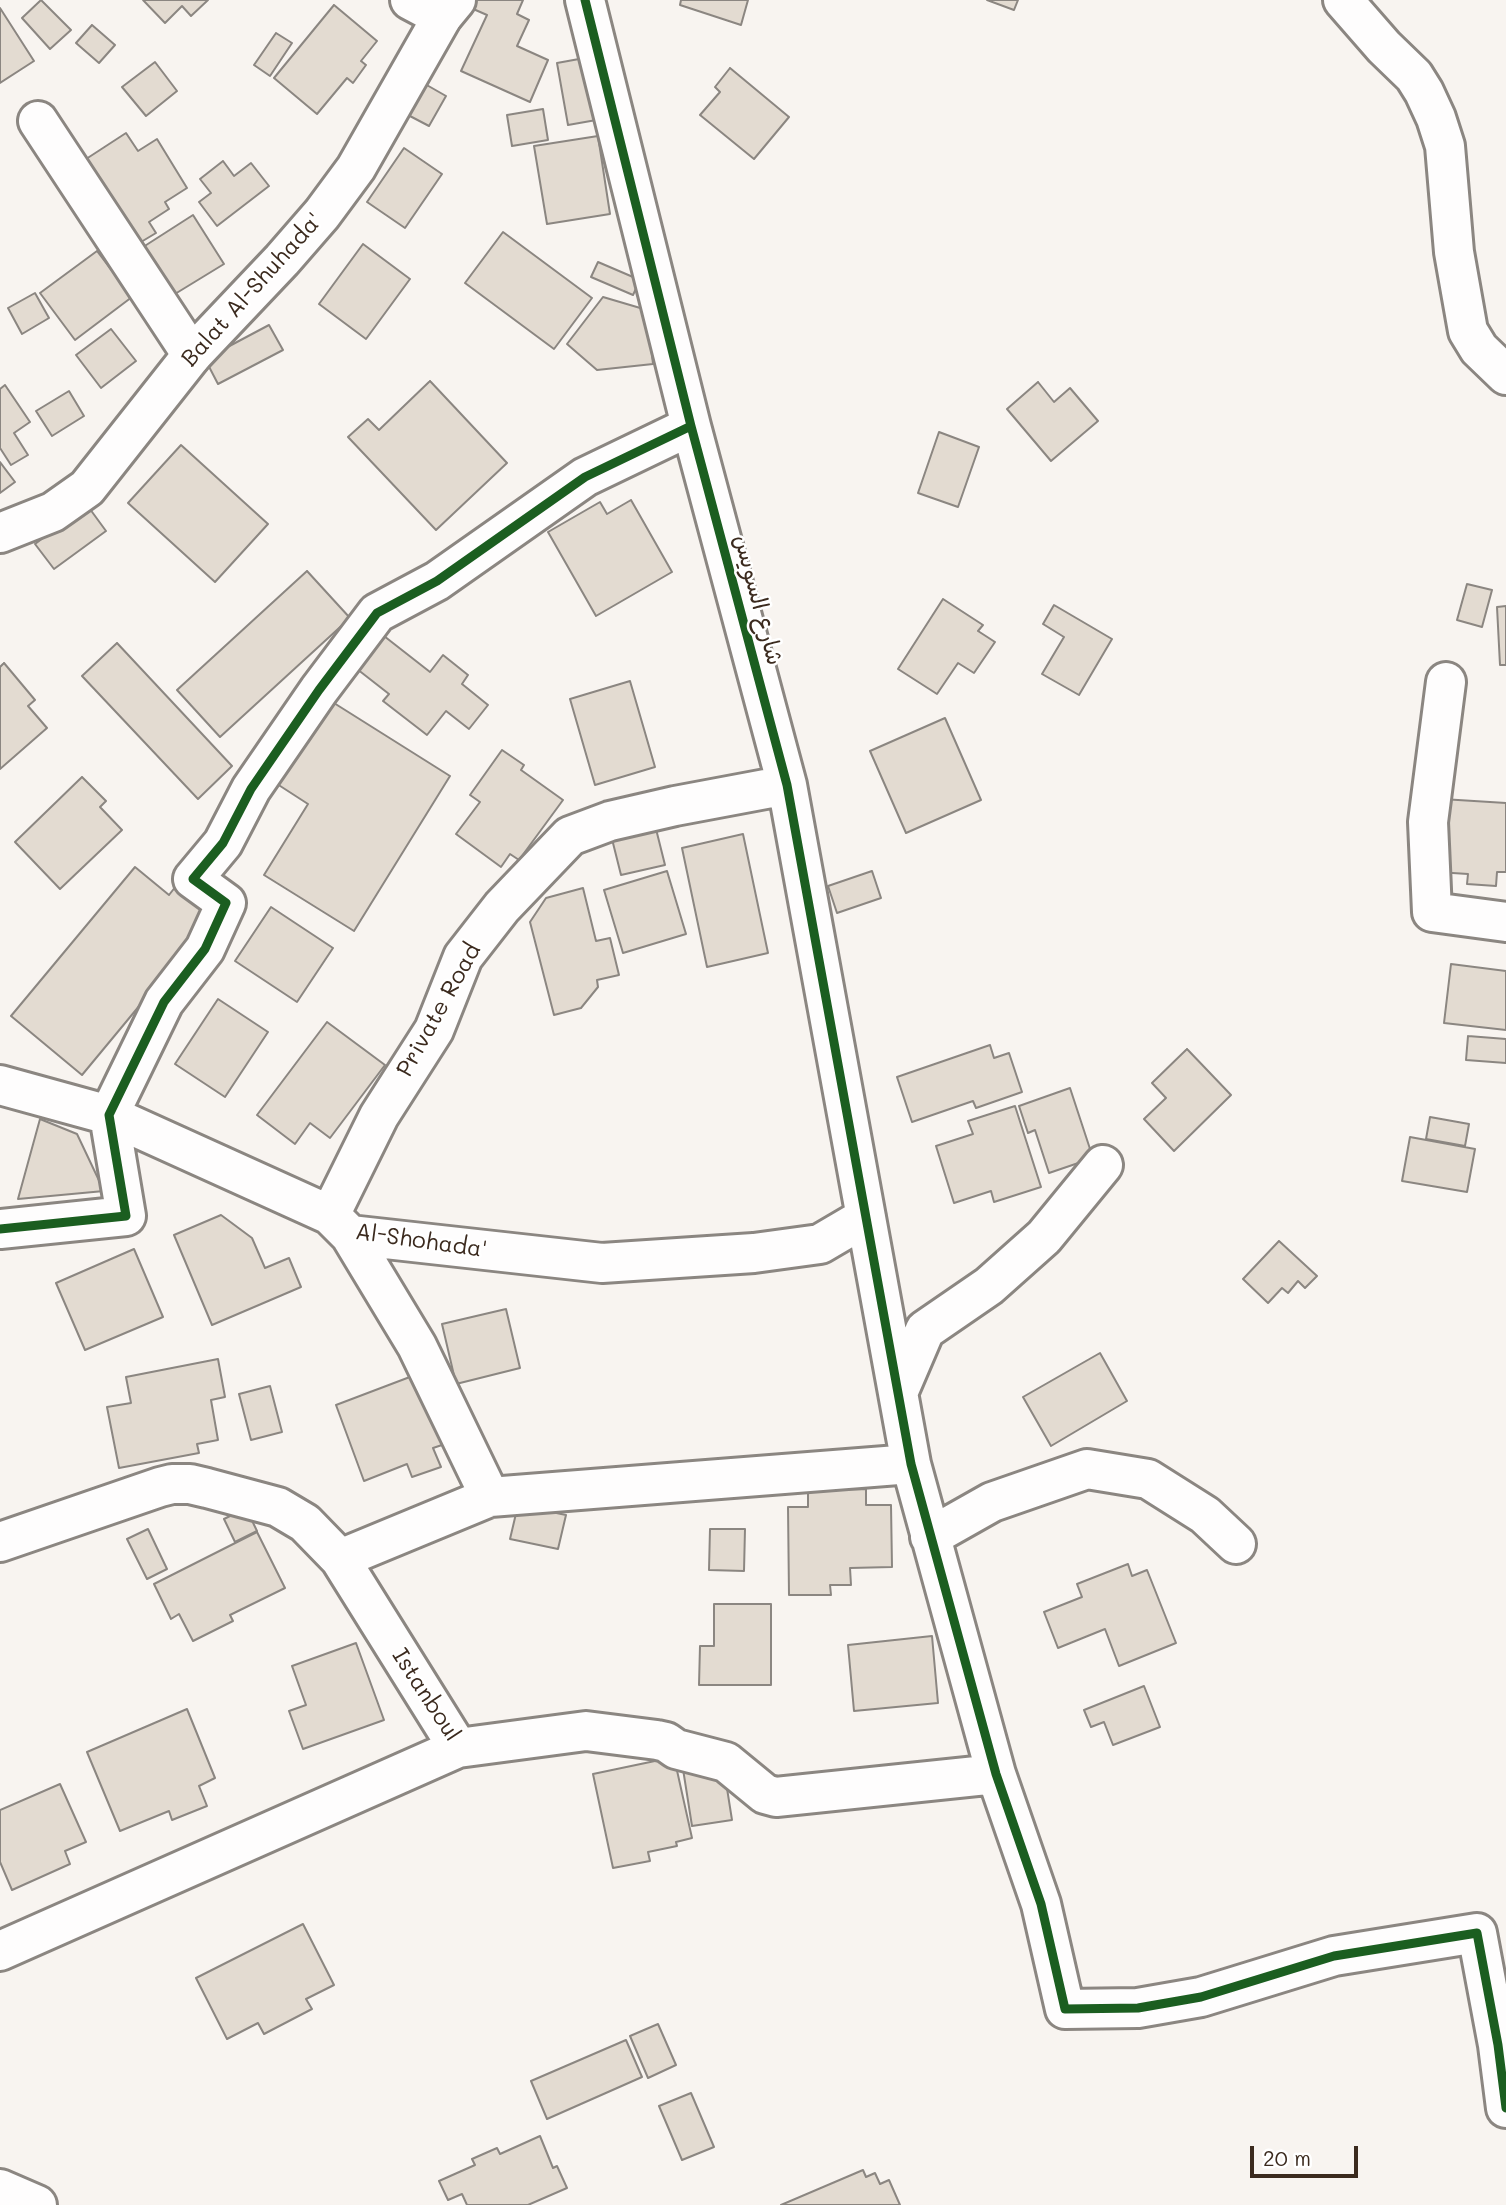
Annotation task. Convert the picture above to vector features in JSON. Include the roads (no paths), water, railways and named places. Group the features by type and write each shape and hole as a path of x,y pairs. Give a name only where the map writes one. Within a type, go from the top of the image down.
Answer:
{"street":[{"name":"شارع السويس","path":"585,0 691,426 787,785 912,1464 996,1774 1041,1904 1065,2009 1138,2008 1201,1997 1334,1956 1477,1933 1498,2045 1506,2108"},
{"path":"1343,0 1384,47 1414,76 1436,118 1445,146 1454,252 1468,331 1479,349 1506,375"},
{"name":"Balat Al-Shuhada'","path":"0,533 53,512 87,488 192,355 322,214 356,168 436,6"},
{"path":"38,121 192,355"},
{"path":"0,1229 126,1216 109,1115 164,1002 205,949 226,903 193,879 223,843 251,789 318,690 377,613 437,581 585,477 691,426"},
{"path":"1446,682 1428,822 1432,912 1506,922"},
{"name":"Private Road","path":"340,1225 379,1116 434,1030 463,957 502,907 570,836 610,821 787,785"},
{"name":"Al-Shohada'","path":"0,1085 109,1115 340,1225 613,1263 754,1253 820,1244 866,1217"},
{"path":"898,1393 925,1331 989,1286 1044,1237 1103,1165"},
{"path":"340,1225 417,1346 490,1497"},
{"path":"340,1559 490,1497 912,1464"},
{"path":"930,1537 992,1502 1087,1469 1148,1479 1205,1515 1236,1544"},
{"name":"Istanboul","path":"0,1542 160,1487 190,1484 278,1507 306,1523 340,1559 458,1748 586,1731 657,1740 676,1749 726,1762 765,1794 777,1798 996,1774"},
{"path":"0,1951 458,1748"},
{"path":"0,2189 37,2205"}]}
